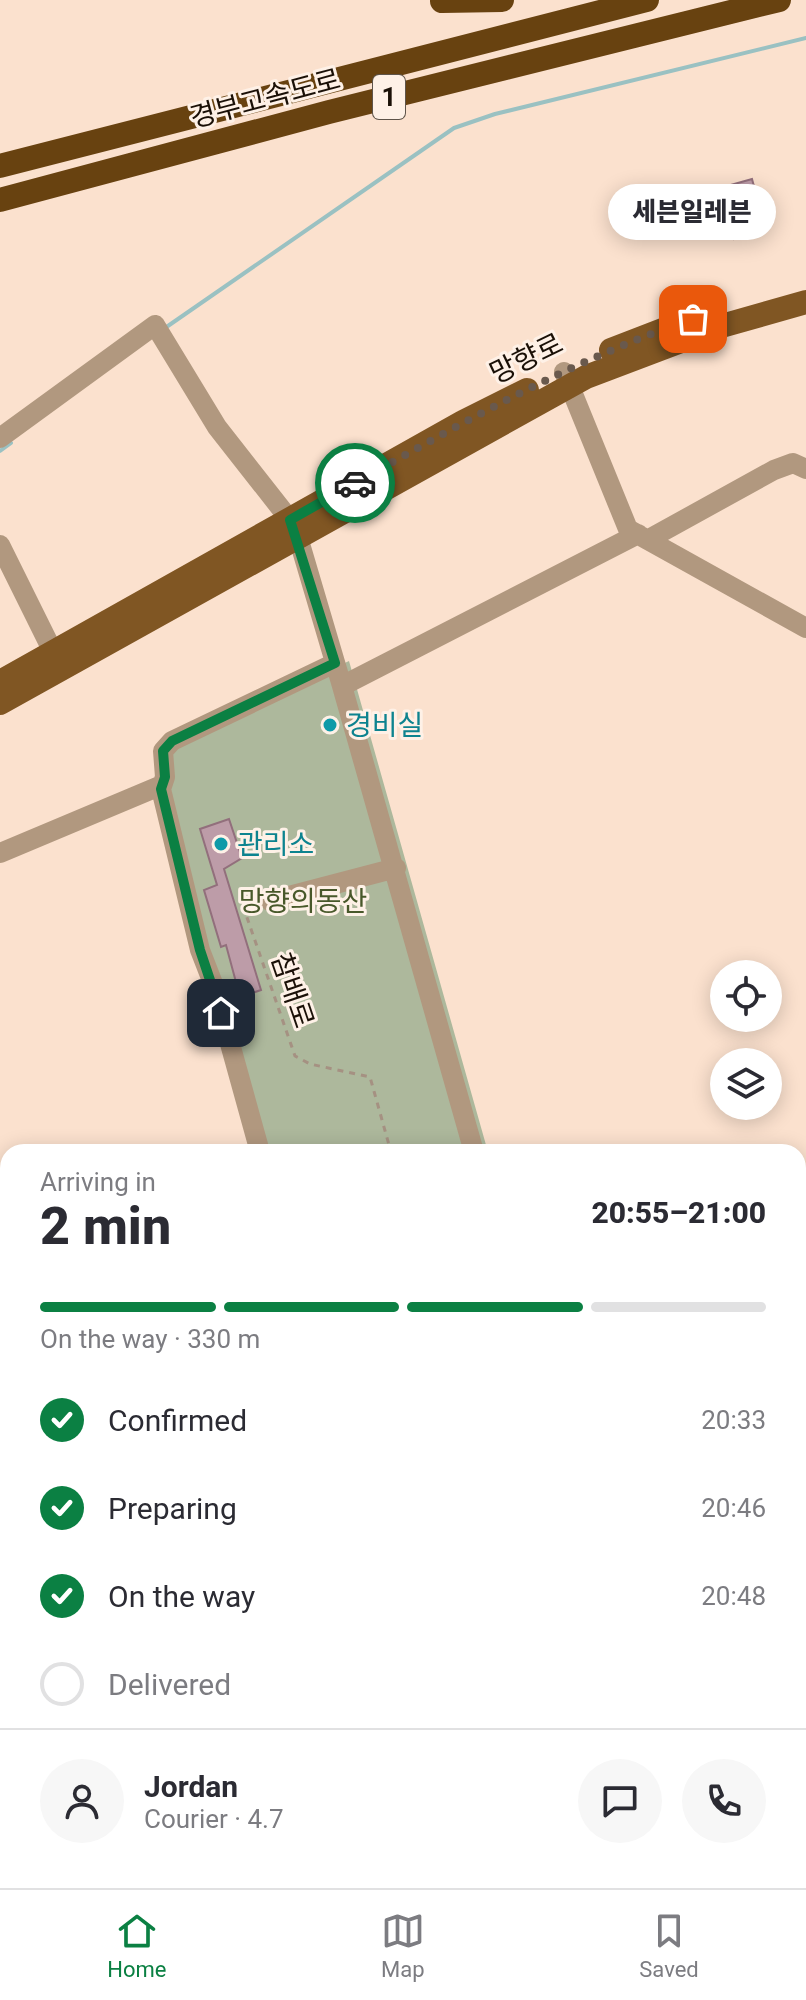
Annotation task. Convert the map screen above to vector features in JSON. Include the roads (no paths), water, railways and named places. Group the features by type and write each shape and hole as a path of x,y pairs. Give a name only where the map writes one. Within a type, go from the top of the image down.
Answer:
{"highway":[{"path":"442,1 502,0"},
{"name":"경부고속도로","path":"0,166 647,0"},
{"name":"경부고속도로","path":"0,200 329,112 779,0"}],"main road":[{"name":"망향로","path":"0,703 57,661 641,336 806,287"},
{"name":"망향로","path":"567,379 806,302"},
{"name":"망향로","path":"0,682 57,661"}],"street":[{"path":"0,438 159,330 217,427 294,528 396,868 472,1144"},
{"path":"567,379 628,529 806,628"},
{"path":"342,686 774,470 793,463 806,469"},
{"path":"0,545 57,661"},
{"path":"258,1144 214,986 200,950 162,785 163,751 172,741 335,663"},
{"path":"0,853 162,785"},
{"path":"270,901 396,868"}],"waterway":[{"path":"165,328 454,128 495,114 806,38"},
{"path":"0,451 11,443"}],"place":[{"name":"세븐일레븐","path":"693,319"},
{"name":"경비실","path":"330,725"},
{"name":"관리소","path":"221,844"}],"park label":[{"name":"망향의동산","path":"303,901"}]}
